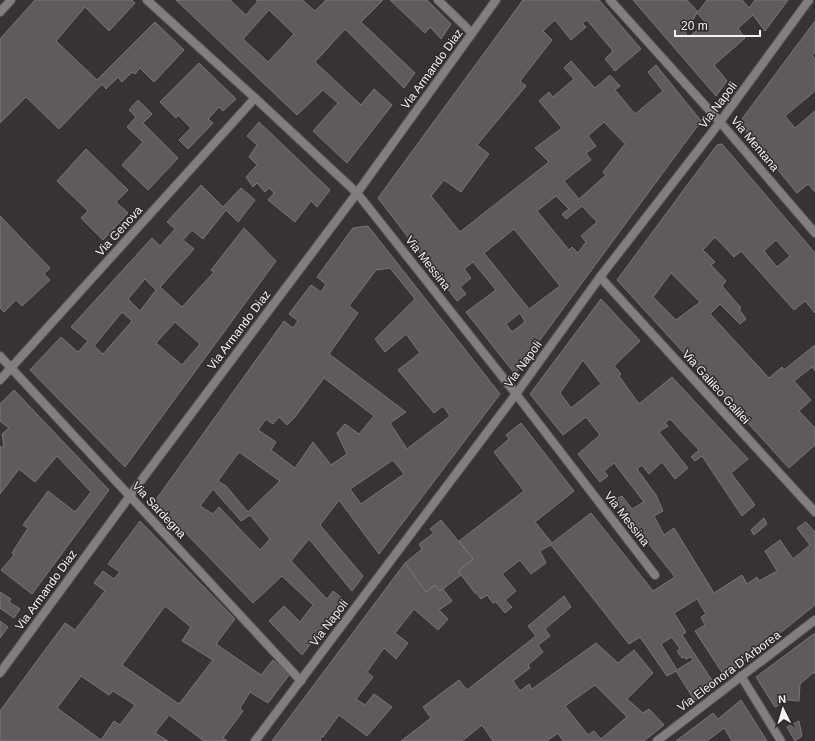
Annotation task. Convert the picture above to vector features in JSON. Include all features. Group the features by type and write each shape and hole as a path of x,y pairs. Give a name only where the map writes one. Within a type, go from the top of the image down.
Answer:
{"street":[{"path":"0,12 11,0"},
{"name":"Via Messina","path":"147,0 357,193 516,394 655,575"},
{"path":"438,0 472,34"},
{"name":"Via Armando Diaz","path":"0,673 130,496 357,193 496,0"},
{"name":"Via Mentana","path":"610,0 720,122 815,233"},
{"name":"Via Napoli","path":"255,741 516,394 600,277 720,122 810,0"},
{"name":"Via Genova","path":"0,380 255,98"},
{"name":"Via Galileo Galilei","path":"600,277 815,512"},
{"name":"Via Sardegna","path":"0,356 300,681"},
{"name":"Via Eleonora D'Arborea","path":"657,741 815,620"},
{"path":"741,676 781,741"}],"building":[{"path":"35,0 132,0 135,3 109,31 85,7 56,41 97,80 155,22 184,50 154,82 140,68 135,74 132,72 122,82 118,77 106,89 102,84 59,129 26,97 0,123 0,39"},
{"path":"176,0 230,0 246,15 258,1 256,0 302,0 315,11 326,0 383,0 361,22 415,73 404,88 345,29 315,62 361,105 374,89 392,105 347,163 313,131 338,103 323,90 297,115","holes":["269,10 294,34 268,62 243,39"]},
{"path":"390,0 427,0 451,24 441,39 430,27 425,33"},
{"path":"523,0 599,0 641,49 615,71 605,59 613,51 587,20 582,23 586,27 571,40 555,20 543,31 552,40 520,81 526,86 477,145 489,154 461,192 444,180 431,196 460,232 549,162 535,148 562,128 539,101 549,92 553,97 574,79 564,68 571,61 595,88 610,75 620,86 615,90 635,114 663,91 648,72 656,65 701,121 515,374 466,312 496,290 473,262 464,269 471,278 460,287 466,294 457,301 378,198","holes":["604,122 625,144 603,172 606,175 579,199 564,181 591,160 586,153 596,146 588,136","556,196 569,209 562,214 566,219 582,206 597,222 581,236 586,242 578,253 572,247 569,250 537,211","514,229 560,286 529,309 484,253","520,313 525,322 512,332 506,324"]},
{"path":"633,0 687,0 698,12 707,0 742,0 749,8 755,0 788,0 765,31 753,15 738,28 745,38 714,65 727,81 716,96","holes":["697,13 706,23 689,37 685,33"]},
{"path":"815,21 815,53 812,55 815,59 815,91 785,116 795,128 815,111 815,192 808,184 797,193 739,123"},
{"path":"199,63 236,99 223,111 219,107 208,119 213,123 188,149 179,140 191,128 178,115 176,118 160,102"},
{"path":"138,100 152,114 143,123 178,158 148,190 122,165 143,142 127,127 136,117 129,110"},
{"path":"259,122 330,190 317,207 311,201 295,222 268,200 274,193 269,188 265,192 257,183 253,187 246,177 257,165 249,157 257,145 247,136"},
{"path":"722,144 815,253 815,313 805,301 794,310 741,251 734,257 715,237 703,250 715,262 711,265 726,281 722,286 741,308 739,309 746,319 740,324 720,304 710,314 769,378 782,367 784,370 815,345 815,371 812,367 794,381 811,400 799,411 815,428 815,445 789,468 617,280 717,145","holes":["776,240 790,256 777,267 764,251","671,273 700,302 676,320 653,297"]},
{"path":"86,149 128,190 116,202 128,213 103,240 81,218 88,211 57,181"},
{"path":"201,185 223,207 241,188 255,200 238,222 226,210 203,239 192,230 183,240 194,249 160,287 182,307 214,272 211,270 244,228 276,261 125,467 30,370 61,337 78,352 88,341 71,327 152,238 160,246 175,229 167,222","holes":["145,279 156,290 140,311 128,299","122,312 132,321 103,354 94,346","175,322 200,344 182,365 156,343"]},
{"path":"0,216 50,268 44,274 50,280 22,306 16,300 4,312 0,308"},
{"path":"368,226 500,394 379,554 339,500 320,525 363,576 352,591 309,539 291,561 327,599 333,591 344,600 302,655 269,621 284,606 300,622 313,605 282,576 253,603 155,501 284,321 293,328 298,321 289,314 311,285 321,292 326,284 317,277 353,228","holes":["390,268 415,299 375,339 385,352 406,334 420,353 398,370 434,413 443,406 450,416 407,449 390,423 406,412 329,354 358,313 349,306 376,270","324,378 374,416 359,434 345,424 337,433 347,454 331,465 313,442 295,468 271,450 276,442 258,430 266,419 273,424 279,417 287,425 295,417","239,452 280,481 248,512 226,486 218,481","393,460 404,474 361,504 350,489","213,489 241,521 250,515 270,539 260,550 219,507 213,514 200,506"]},
{"path":"601,299 640,341 614,366 621,374 619,376 639,404 672,377 748,459 731,473 755,505 742,516 702,456 695,461 691,457 699,450 670,419 665,423 668,426 659,432 688,468 675,479 662,462 649,474 642,465 637,469 656,495 663,511 654,516 664,535 674,528 714,593 742,575 747,584 757,577 759,581 777,571 765,551 780,540 793,559 810,545 797,528 806,522 815,532 815,605 725,677 695,631 705,625 701,617 706,614 697,599 674,613 686,632 682,635 715,685 695,701 676,671 667,676 640,637 629,644 551,545 540,551 546,563 531,574 520,560 502,574 516,591 505,600 512,607 505,613 496,602 493,603 487,595 481,599 458,571 473,559 459,541 524,491 494,452 509,439 506,435 521,423 574,491 535,522 552,543 591,513 653,591 675,577 614,500 622,496 632,509 644,502 614,463 604,471 608,476 600,482 578,454 600,435 586,417 563,435 530,394","holes":["583,360 601,384 571,408 560,393","672,637 680,649 677,651 682,658 685,657 686,659 691,657 693,660 677,670 661,644"]},
{"path":"14,390 109,490 32,594 1,570 14,555 12,553 28,528 23,525 48,491 75,512 91,492 57,456 35,482 19,469 0,494 0,447 4,447 2,434 9,428 0,421 0,404"},
{"path":"764,518 767,524 754,535 751,530"},
{"path":"441,520 473,559 458,571 461,575 443,589 440,591 435,585 426,592 405,563 422,549 419,544 434,533 430,529"},
{"path":"140,521 235,619 216,644 261,675 273,660 289,675 268,703 250,692 240,708 243,711 223,738 227,741 204,741 169,715 155,733 168,741 0,741 0,711 65,623 75,630 105,591 94,583 103,571 114,579 120,572 108,564","holes":["165,606 191,627 182,641 213,660 179,704 122,665","81,676 109,695 113,691 135,705 120,725 114,721 101,740 57,708"]},
{"path":"405,563 426,592 435,585 440,591 443,589 452,601 439,610 448,619 438,630 414,609 395,633 408,643 396,659 384,648 367,672 373,677 356,699 365,705 374,694 392,707 367,736 339,715 323,737 322,736 320,739 321,741 272,741"},
{"path":"0,592 11,599 9,602 20,609 14,618 0,608"},
{"path":"564,596 571,607 545,629 550,636 538,645 543,652 528,665 530,668 513,681 520,691 529,684 532,689 596,643 618,663 634,650 653,673 627,699 643,713 649,709 664,725 644,741 563,741 558,733 547,741 493,741 482,725 462,741 401,741 431,718 423,707 459,680 467,690 536,636 528,626","holes":["595,685 627,717 601,739 594,731 588,735 565,706"]},
{"path":"0,621 8,627 0,638"},
{"path":"815,633 815,674 814,672 800,684 799,701 788,700 775,707 756,677"},
{"path":"741,700 767,741 732,741 724,728 707,741 676,741 713,713 718,719"},
{"path":"799,721 802,736 795,741 787,727"}]}
